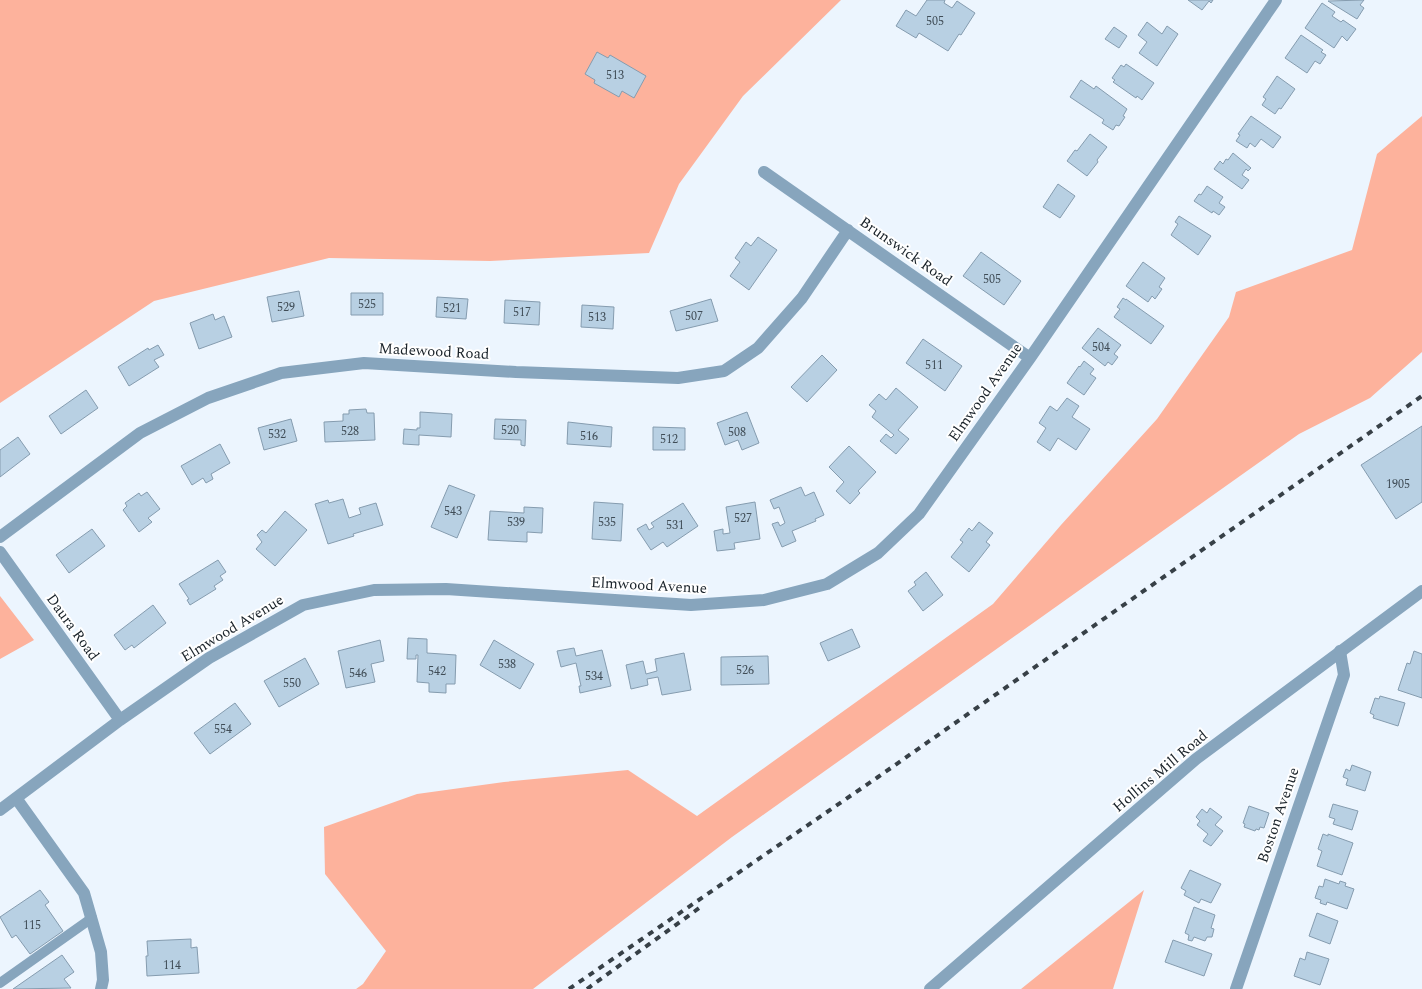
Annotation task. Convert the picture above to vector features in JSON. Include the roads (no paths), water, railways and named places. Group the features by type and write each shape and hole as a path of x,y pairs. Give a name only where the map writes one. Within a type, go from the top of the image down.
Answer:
{"street":[{"name":"Elmwood Avenue","path":"0,810 120,720 209,658 303,605 374,590 446,588 691,606 764,600 827,584 878,554 919,514 1030,358 1276,0"},
{"name":"Brunswick Road","path":"764,172 1030,358"},
{"name":"Madewood Road","path":"0,537 140,433 208,398 280,373 364,363 516,372 678,378 724,371 758,348 802,298 848,230"},
{"name":"Daura Road","path":"0,552 120,720"},
{"name":"Hollins Mill Road","path":"930,989 1196,759 1422,592"},
{"name":"Boston Avenue","path":"1236,989 1344,675 1340,651"},
{"path":"16,798 84,893 102,952 103,980 101,989"}],"lane":[{"path":"0,983 92,918"}],"railway":[{"path":"569,989 878,777 1422,396"},
{"path":"587,989 702,906"}]}
